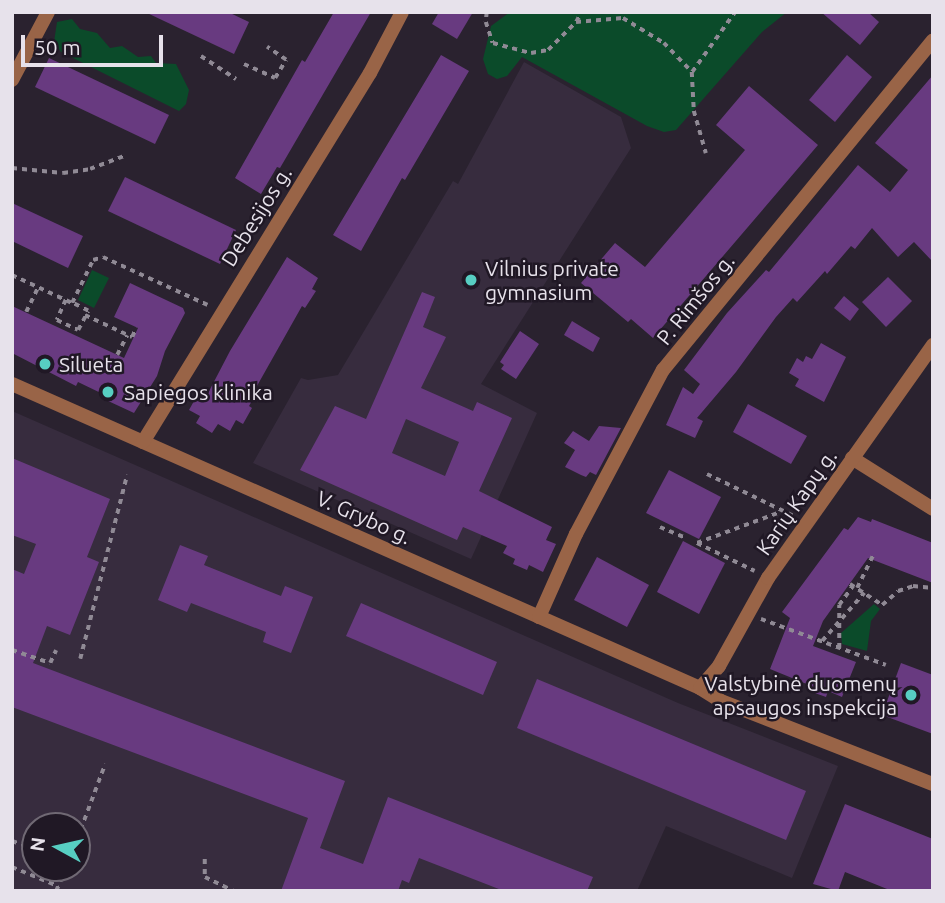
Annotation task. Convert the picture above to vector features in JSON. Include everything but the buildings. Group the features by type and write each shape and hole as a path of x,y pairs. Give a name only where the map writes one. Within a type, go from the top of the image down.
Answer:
{"street":[{"path":"12,80 48,12"},
{"name":"Debesijos g.","path":"143,442 370,73 402,12"},
{"name":"P. Rimšos g.","path":"539,617 576,534 663,370 933,40"},
{"name":"Karių Kapų g.","path":"700,688 719,666 746,613 768,578 933,345"},
{"name":"V. Grybo g.","path":"12,384 700,688 721,701 933,784"},
{"path":"852,458 933,509"}],"path":[{"path":"487,12 486,23 493,43 531,53 548,50 576,22 582,12"},
{"path":"706,153 694,111 692,72 735,12"},
{"path":"576,22 623,18 664,43 692,72"},
{"path":"244,64 275,78 286,60 267,47"},
{"path":"201,56 236,79"},
{"path":"12,168 63,173 90,169 124,156"},
{"path":"72,303 93,260 103,257 189,294 221,313"},
{"path":"12,275 66,300 88,311 77,333 57,320 66,300"},
{"path":"26,312 38,287"},
{"path":"85,315 132,337 136,328"},
{"path":"117,355 127,335"},
{"path":"707,474 807,522"},
{"path":"80,659 127,475"},
{"path":"768,578 697,542 783,511"},
{"path":"660,527 686,538"},
{"path":"839,648 839,605 874,553"},
{"path":"853,586 882,605 898,591 912,586 933,588"},
{"path":"822,641 864,593"},
{"path":"746,613 887,665"},
{"path":"12,650 50,663 56,650"},
{"path":"87,812 105,764"},
{"path":"205,859 205,877 234,891"},
{"path":"12,867 57,889"}],"shaded area":[{"name":"Vilnius private gymnasium","path":"524,62 621,117 631,148 481,384 537,413 471,559 253,463 301,378 308,380 338,375 453,181 458,184"},
{"path":"12,411 678,703 838,766 792,878 666,826 637,891 12,891"}],"green space":[{"path":"510,12 787,12 762,32 676,130 664,132 647,126 522,57 507,76 497,79 488,74 483,59 491,26"},
{"path":"72,19 80,29 97,33 110,48 122,46 138,57 151,56 156,63 176,64 189,90 186,104 179,111 61,52 54,42 57,22"},
{"path":"92,270 109,278 94,308 78,300"},
{"path":"874,604 880,609 871,621 867,651 842,644 841,633"}],"place":[{"name":"Vilnius private gymnasium","path":"471,280"},
{"name":"Silueta","path":"45,364"},
{"name":"Sapiegos klinika","path":"108,392"},
{"name":"Valstybinė duomenų apsaugos inspekcija","path":"911,695"}]}
